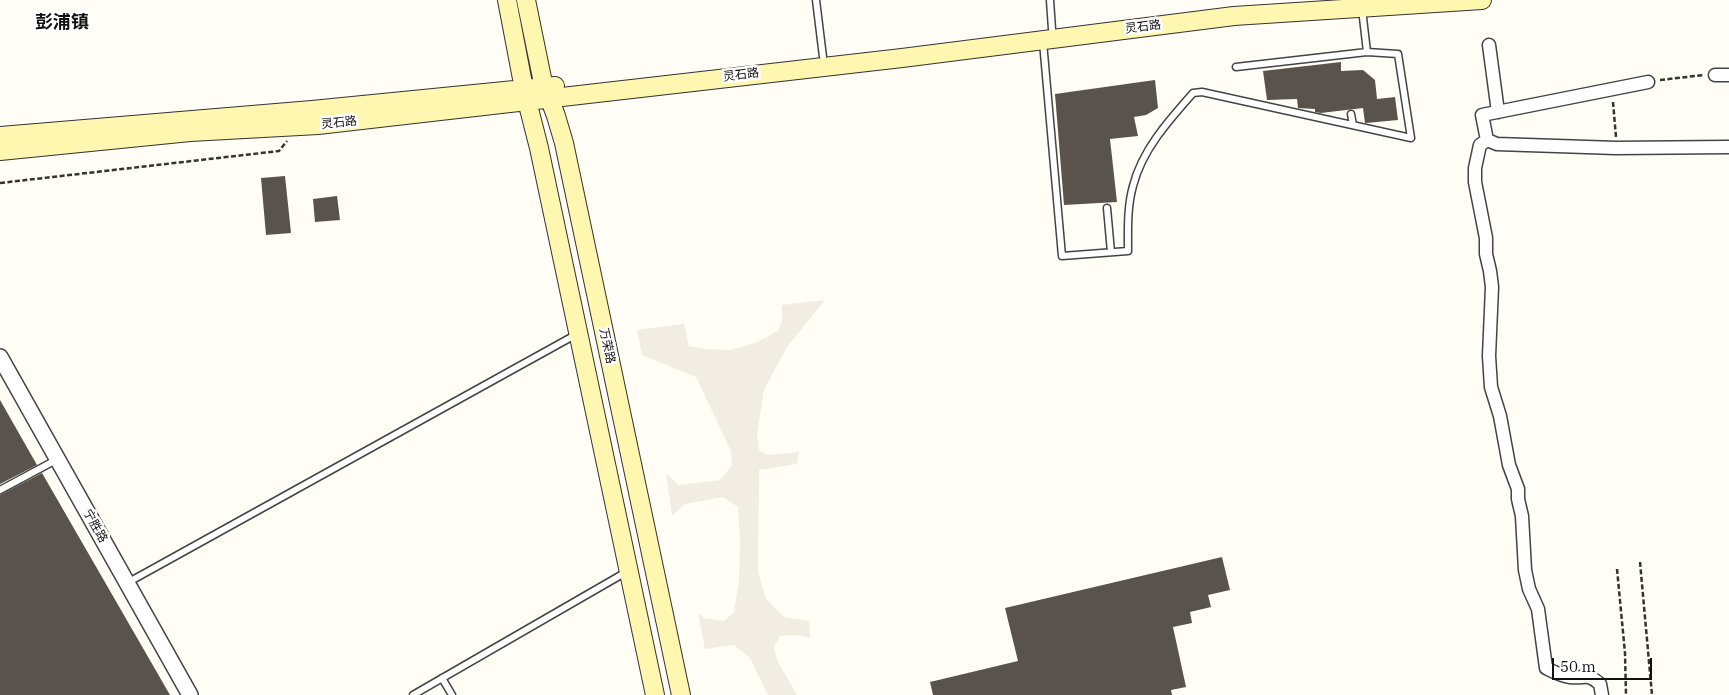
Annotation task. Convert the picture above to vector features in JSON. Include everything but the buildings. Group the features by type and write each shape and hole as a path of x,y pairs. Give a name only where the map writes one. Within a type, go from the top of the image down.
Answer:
{"main road":[{"name":"万荣路","path":"507,0 525,96 539,148 655,695"},
{"name":"万荣路","path":"526,0 537,59 564,143 681,695"},
{"name":"灵石路","path":"0,151 190,132 299,126 824,57 1234,16 1331,3 1362,8 1482,0"},
{"name":"灵石路","path":"548,93 1048,34"},
{"name":"灵石路","path":"0,136 312,110 525,96"}],"street":[{"path":"1489,45 1498,112"},
{"path":"1715,75 1729,75"},
{"path":"1487,140 1482,115 1648,82"},
{"path":"1487,140 1497,144 1616,148 1729,147"},
{"path":"1487,140 1480,145 1475,168 1475,182 1486,238 1486,254 1492,287 1489,356 1491,387 1500,416 1509,465 1518,490 1529,589 1538,609 1546,668 1569,677 1591,676 1600,684 1602,695"},
{"name":"宁胜路","path":"0,357 190,695"}],"lane":[{"path":"816,0 824,57"},
{"path":"1050,0 1048,34 1062,256 1128,251 1128,216 1133,185 1144,159 1158,134 1194,94 1202,92 1411,138 1398,54 1367,52 1236,67"},
{"path":"1362,8 1367,52"},
{"path":"1351,114 1353,125"},
{"path":"1107,208 1110,252"},
{"path":"127,583 579,334"},
{"path":"0,490 57,459"},
{"path":"413,695 629,570"},
{"path":"442,678 452,695"}],"path":[{"path":"1648,82 1677,77 1715,75"},
{"path":"1614,88 1612,100 1616,148"},
{"path":"0,183 279,151 299,126"},
{"path":"1640,562 1652,695"},
{"path":"1617,569 1625,653 1626,695"}],"shaded area":[{"path":"825,300 787,347 764,390 757,435 759,450 768,455 799,452 797,464 759,470 758,572 766,599 784,617 809,621 810,638 796,635 780,636 774,647 777,660 797,695 768,695 750,658 734,645 705,649 698,612 704,618 724,621 734,612 739,581 740,542 738,507 723,497 685,504 672,516 666,473 679,485 720,480 732,465 731,451 696,377 642,355 637,330 684,324 689,346 730,350 755,343 778,331 782,321 782,305"}],"district":[{"name":"彭浦镇","path":"62,23"}]}
